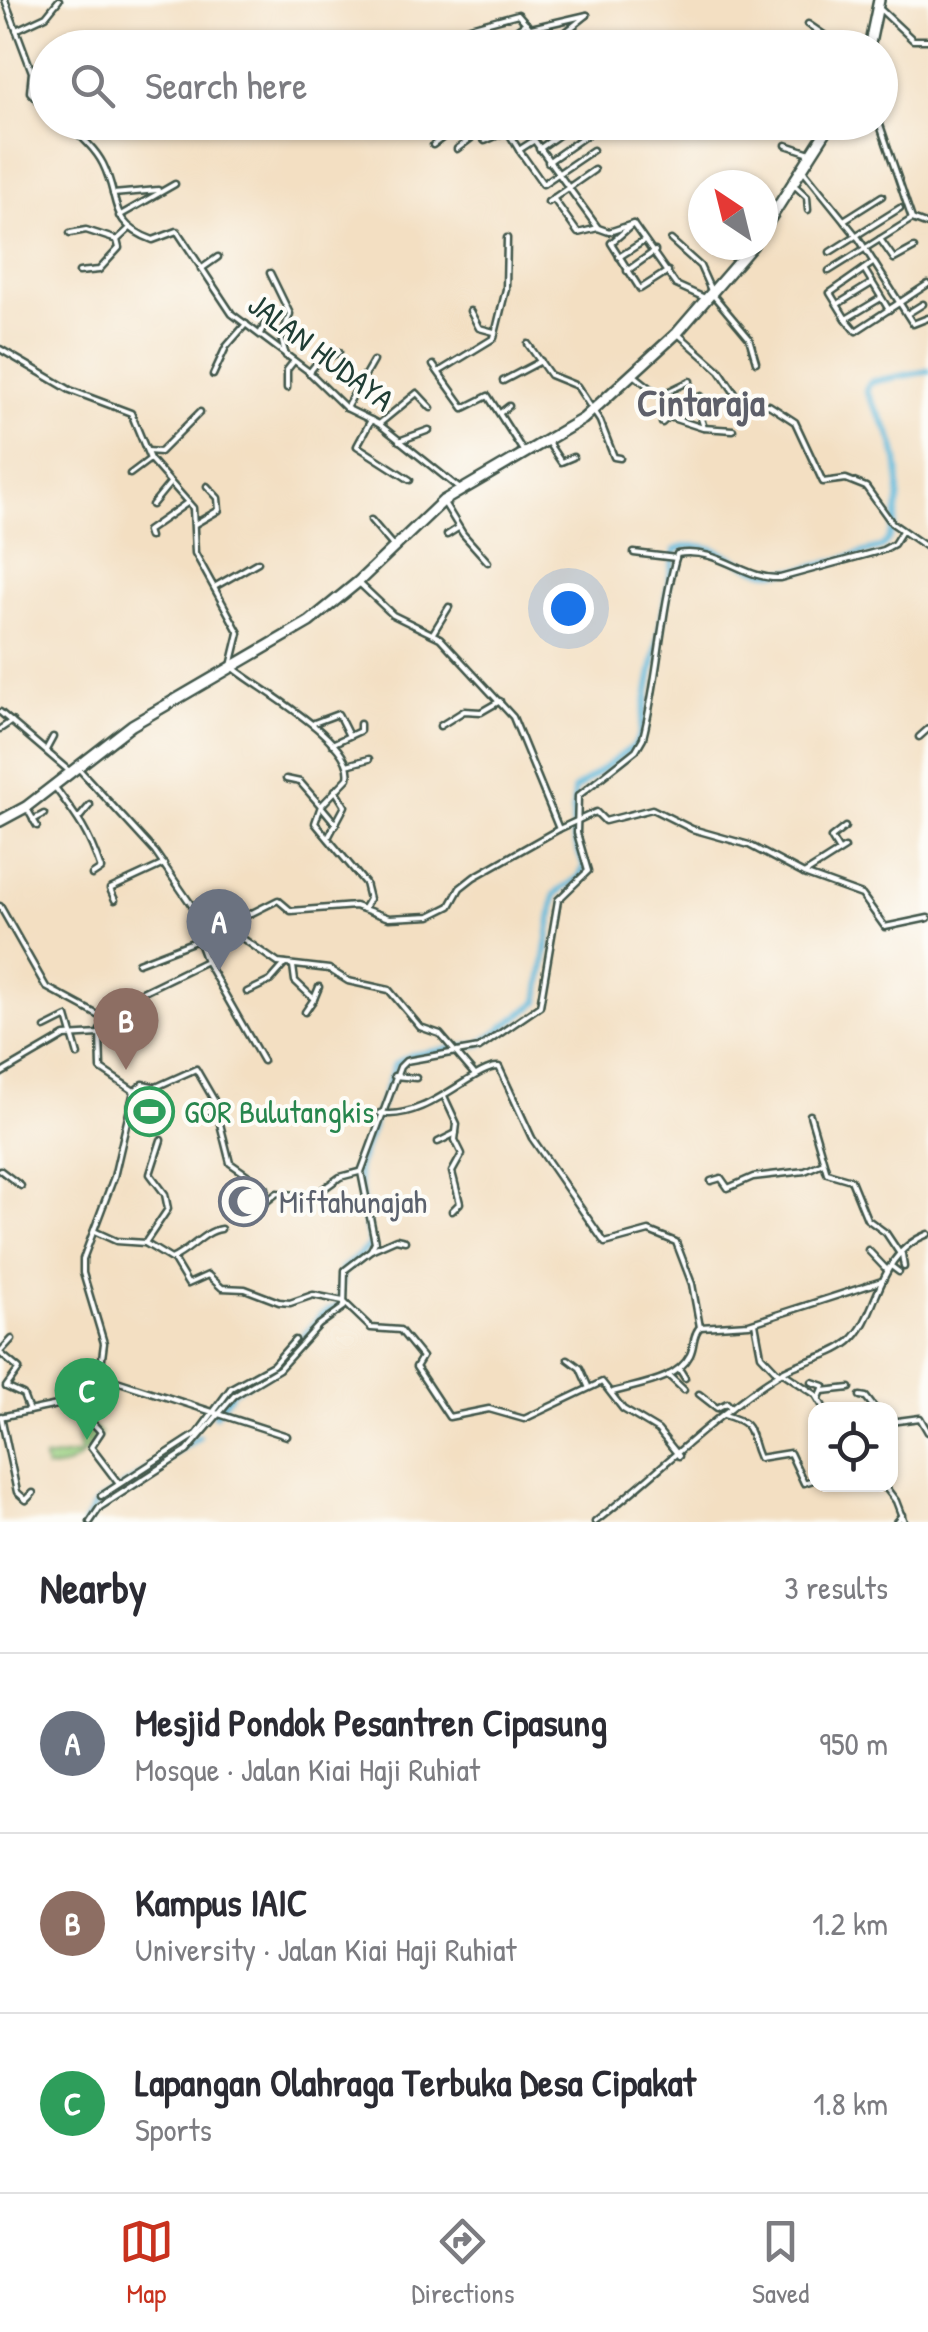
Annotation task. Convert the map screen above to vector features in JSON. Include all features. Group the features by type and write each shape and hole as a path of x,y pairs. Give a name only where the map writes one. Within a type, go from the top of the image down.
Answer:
{"main road":[{"path":"873,30 879,4"},
{"path":"778,207 821,140"},
{"path":"0,821 26,807 132,725 308,622 358,582 452,494 591,412 678,333 741,260"}],"street":[{"path":"6,0 30,67"},
{"path":"16,30 46,16 60,0"},
{"path":"879,4 914,40 928,40"},
{"path":"459,30 518,14 532,30"},
{"path":"520,30 528,25 587,15 568,30"},
{"path":"808,24 817,30"},
{"path":"82,140 98,156 118,216 130,228 117,240"},
{"path":"432,145 440,140"},
{"path":"457,149 469,140"},
{"path":"512,140 542,184 593,150"},
{"path":"519,150 530,140"},
{"path":"533,140 598,228"},
{"path":"539,149 552,140"},
{"path":"548,162 579,140"},
{"path":"885,140 912,219"},
{"path":"786,145 812,154"},
{"path":"594,170 550,200 578,232 598,228 609,232 634,224"},
{"path":"802,170 855,234 915,325 928,318"},
{"path":"118,216 175,184"},
{"path":"793,184 806,197 808,210"},
{"path":"113,194 138,188 162,190"},
{"path":"844,220 882,196"},
{"path":"830,252 900,208"},
{"path":"912,219 928,225"},
{"path":"829,272 912,219"},
{"path":"634,224 680,288 711,298 748,338 756,362"},
{"path":"634,224 611,243 640,289 668,271"},
{"name":"JALAN HUDAYA","path":"130,228 153,240 177,232 227,309 310,372 346,408 379,424 452,494"},
{"path":"70,233 86,230 117,240"},
{"path":"440,372 491,340 506,289 507,238"},
{"path":"880,239 894,259 914,248"},
{"path":"79,272 98,270 119,248 117,240"},
{"path":"619,258 646,240"},
{"path":"670,240 700,266 711,298"},
{"path":"627,271 655,251"},
{"path":"200,269 218,256"},
{"path":"874,262 830,290 856,330 928,284"},
{"path":"864,269 889,310"},
{"path":"270,273 290,314 281,338 286,356"},
{"path":"838,304 872,282"},
{"path":"846,318 881,298"},
{"path":"907,314 923,304"},
{"path":"470,310 478,328 494,332"},
{"path":"260,334 271,311"},
{"path":"212,375 226,347 246,324"},
{"path":"678,333 712,362 744,407 769,405 795,422 823,482 846,479 866,486 892,523 928,548"},
{"path":"528,344 553,377 577,386 600,421 614,457 620,458"},
{"path":"0,349 70,390 127,410 141,428 150,460 188,502 195,524 195,553 239,632 232,668 314,723 347,765 350,774 321,806 314,823 364,883 370,899 364,908"},
{"path":"310,372 316,364 339,352"},
{"path":"286,388 287,370 294,361"},
{"path":"346,408 373,361"},
{"path":"503,380 541,361"},
{"path":"433,365 464,408 487,396 524,454"},
{"path":"634,375 677,409"},
{"path":"661,396 690,380"},
{"path":"379,424 417,393 431,408"},
{"path":"662,424 677,409 698,398 704,428"},
{"path":"500,413 509,406"},
{"path":"148,451 160,452 200,412"},
{"path":"669,416 704,428 734,430"},
{"path":"688,423 700,416"},
{"path":"372,420 357,446 410,480"},
{"path":"399,441 428,430"},
{"path":"547,441 561,462 573,456"},
{"path":"130,474 150,460"},
{"path":"152,505 170,483"},
{"path":"195,524 209,520 219,510 218,498 207,486"},
{"path":"452,494 458,528 488,562"},
{"path":"149,537 148,530 188,502"},
{"path":"372,520 394,548"},
{"path":"448,535 458,528"},
{"path":"634,553 673,558 682,552 714,554 768,578 780,578 883,550 900,530"},
{"path":"370,1250 374,1238 358,1172 394,1076 406,1062 479,1048 524,1015 534,1014 540,1006 558,900 588,872 575,822 580,791 630,754 643,738 663,637 664,604 670,596 673,558"},
{"path":"216,586 258,562"},
{"path":"358,582 394,616 432,634 500,701 522,732 559,829"},
{"path":"432,634 448,607"},
{"path":"440,726 464,712 482,712 500,701"},
{"path":"0,712 109,798 164,864 210,932"},
{"path":"314,723 338,714 348,736"},
{"path":"0,729 12,721"},
{"path":"332,744 360,731 360,724"},
{"path":"920,737 928,729"},
{"path":"46,750 53,737"},
{"path":"347,765 369,759"},
{"path":"286,779 300,782 336,824"},
{"path":"54,786 71,814 79,818 101,869 92,875"},
{"path":"328,838 345,806 335,790"},
{"path":"79,818 90,806"},
{"path":"26,807 37,826"},
{"path":"138,963 198,940 278,900 292,911 364,908 390,918 440,913 463,884 596,812 606,820 656,810 692,829 750,844 804,874 865,897 885,927 928,918 926,909"},
{"path":"33,820 44,814"},
{"path":"804,874 842,850 831,838 844,827"},
{"path":"114,900 110,889 164,864"},
{"path":"0,906 46,987 110,1021"},
{"path":"226,926 235,937 285,964 330,969 348,981 386,988 422,1029 436,1031 476,1076"},
{"path":"198,940 263,1060"},
{"path":"144,951 146,959"},
{"path":"133,1090 100,1069 98,1034 136,995 206,961"},
{"path":"247,992 270,981 285,964"},
{"path":"293,966 295,981 314,999"},
{"path":"305,1012 319,987"},
{"path":"44,1028 66,1017 78,1055"},
{"path":"0,1074 72,1033 98,1034"},
{"path":"380,1113 407,1112 444,1096 494,1066 500,1070 532,1138 605,1242 649,1231 676,1242 693,1286 700,1327 680,1370 612,1392"},
{"path":"33,1492 26,1500 17,1492 1,1416 96,1394 104,1343 82,1273 114,1177 133,1090 143,1084 156,1087 196,1069 216,1108 230,1164 266,1188"},
{"path":"394,1076 416,1078"},
{"path":"444,1096 456,1120 462,1156 452,1172 460,1203 452,1211"},
{"path":"204,1112 216,1108"},
{"path":"810,1115 828,1174 852,1182 866,1220 886,1232 900,1254 906,1256 904,1267"},
{"path":"438,1142 456,1133"},
{"path":"145,1243 169,1206 150,1174 161,1140"},
{"path":"711,1181 721,1178 728,1188 753,1177 806,1171 823,1163"},
{"path":"0,1170 21,1186"},
{"path":"266,1202 277,1193 312,1197 358,1172"},
{"path":"173,1259 192,1249 210,1230 222,1229"},
{"path":"595,1522 679,1456 723,1414 780,1373 848,1342 889,1268 900,1254 928,1234"},
{"path":"92,1235 145,1243 173,1259 188,1284 208,1274 222,1288 245,1290 279,1302 290,1304 314,1295 343,1302 371,1328 400,1330 422,1357 416,1367 449,1417 489,1409 524,1419 602,1382 623,1409 658,1430 679,1456"},
{"path":"101,1496 187,1451 238,1392 288,1362 343,1302 345,1270 370,1250 396,1239 405,1241"},
{"path":"868,1250 899,1272"},
{"path":"700,1327 754,1323 882,1281"},
{"path":"754,1323 761,1355 821,1402"},
{"path":"12,1338 0,1352 19,1369 3,1381 10,1393 23,1394 29,1411"},
{"path":"219,1411 231,1388 277,1362 294,1340"},
{"path":"568,1359 580,1368 588,1386"},
{"path":"680,1370 685,1378"},
{"path":"668,1375 674,1386 684,1390"},
{"path":"101,1376 287,1436"},
{"path":"812,1382 823,1384 819,1398"},
{"path":"822,1391 850,1388"},
{"path":"699,1394 715,1407 728,1403 731,1408"},
{"path":"860,1396 870,1402"},
{"path":"81,1400 85,1415 101,1432 90,1446 118,1488"},
{"path":"723,1414 741,1418 753,1432 759,1458 790,1454 804,1483 808,1482"},
{"path":"898,1421 920,1418 928,1432"},
{"path":"0,1450 8,1448"},
{"path":"90,1522 118,1488"},
{"path":"887,1492 904,1522"},
{"path":"896,1522 902,1515"}],"green space":[{"path":"87,1422 101,1434 89,1448 71,1463 46,1468 44,1459 80,1454 77,1425"}],"waterway":[{"path":"215,1415 234,1390 276,1368 321,1315 340,1305 342,1269 370,1246 357,1169 395,1064 411,1055 480,1044 538,1002 555,894 579,877 584,866 573,836 574,790 634,746 640,734 675,550 703,547 773,572 814,566 882,547 897,511 898,465 889,433 866,390 870,382 928,371"},
{"path":"85,1522 95,1505 199,1437"}],"place":[{"name":"Mesjid Pondok Pesantren Cipasung","path":"219,971"},
{"name":"Kampus IAIC","path":"126,1070"},
{"name":"GOR Bulutangkis","path":"149,1112"},
{"name":"Miftahunajah","path":"244,1202"},
{"name":"Lapangan Olahraga Terbuka Desa Cipakat","path":"87,1440"}],"district":[{"name":"Cintaraja","path":"701,403"}]}
